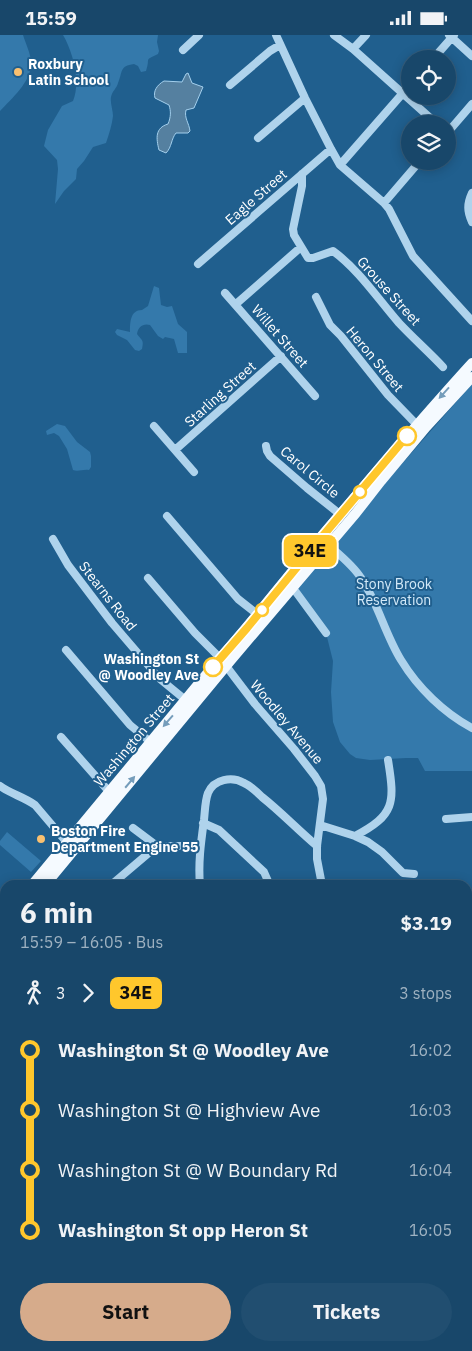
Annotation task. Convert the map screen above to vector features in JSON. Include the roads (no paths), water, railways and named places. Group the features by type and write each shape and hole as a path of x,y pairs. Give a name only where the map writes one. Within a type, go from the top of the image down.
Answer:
{"main road":[{"name":"Washington Street","path":"37,880 70,846 420,428 472,363"},
{"name":"Washington Street","path":"262,617 293,587 341,515 420,428 472,377"},
{"name":"Washington Street","path":"48,880 70,846"}],"street":[{"path":"183,50 199,35"},
{"path":"276,35 330,149 340,165 384,203 389,209 413,256 472,321"},
{"path":"334,35 353,49 401,93"},
{"path":"353,49 366,35"},
{"path":"441,50 451,36 472,56"},
{"path":"230,85 270,51 280,45"},
{"path":"340,165 401,95"},
{"path":"258,138 305,98"},
{"path":"456,123 472,104"},
{"path":"415,105 426,115"},
{"name":"Eagle Street","path":"198,265 330,149"},
{"path":"384,203 412,170"},
{"path":"236,304 301,247 294,235 293,229 302,186 302,174"},
{"path":"472,193 467,209 472,222"},
{"name":"Grouse Street","path":"301,247 308,258 333,251 338,255 442,367"},
{"name":"Willet Street","path":"226,293 315,396"},
{"name":"Heron Street","path":"316,297 330,325 388,395 420,428"},
{"name":"Starling Street","path":"175,450 281,356"},
{"path":"154,425 194,472"},
{"name":"Carol Circle","path":"266,446 270,456 341,515"},
{"path":"167,516 238,599 262,617"},
{"name":"Stearns Road","path":"53,539 68,565 112,623 160,679 189,703"},
{"path":"324,542 360,575 401,660 411,674 434,700 472,728"},
{"name":"Woodley Avenue","path":"148,578 194,633 223,662 255,704 316,776 321,786 323,799 317,846 321,880"},
{"path":"293,587 326,633"},
{"path":"66,650 130,725 154,745"},
{"path":"61,737 112,795"},
{"path":"355,836 371,828 383,817 389,807 392,793 388,760"},
{"path":"200,880 200,845 209,792 217,783 228,779 236,779 246,783 317,846"},
{"path":"0,786 35,805 70,846"},
{"path":"446,819 472,817"},
{"path":"203,823 219,830 264,872 268,880"},
{"path":"320,825 368,842 403,873 414,874"},
{"path":"133,828 157,846 200,845"},
{"path":"117,880 157,846"}],"place":[{"name":"Roxbury Latin School","path":"18,72"},
{"name":"Washington St @ Woodley Ave","path":"213,667"},
{"name":"Boston Fire Department Engine 55","path":"41,839"}],"park label":[{"name":"Stony Brook Reservation","path":"394,592"}]}
